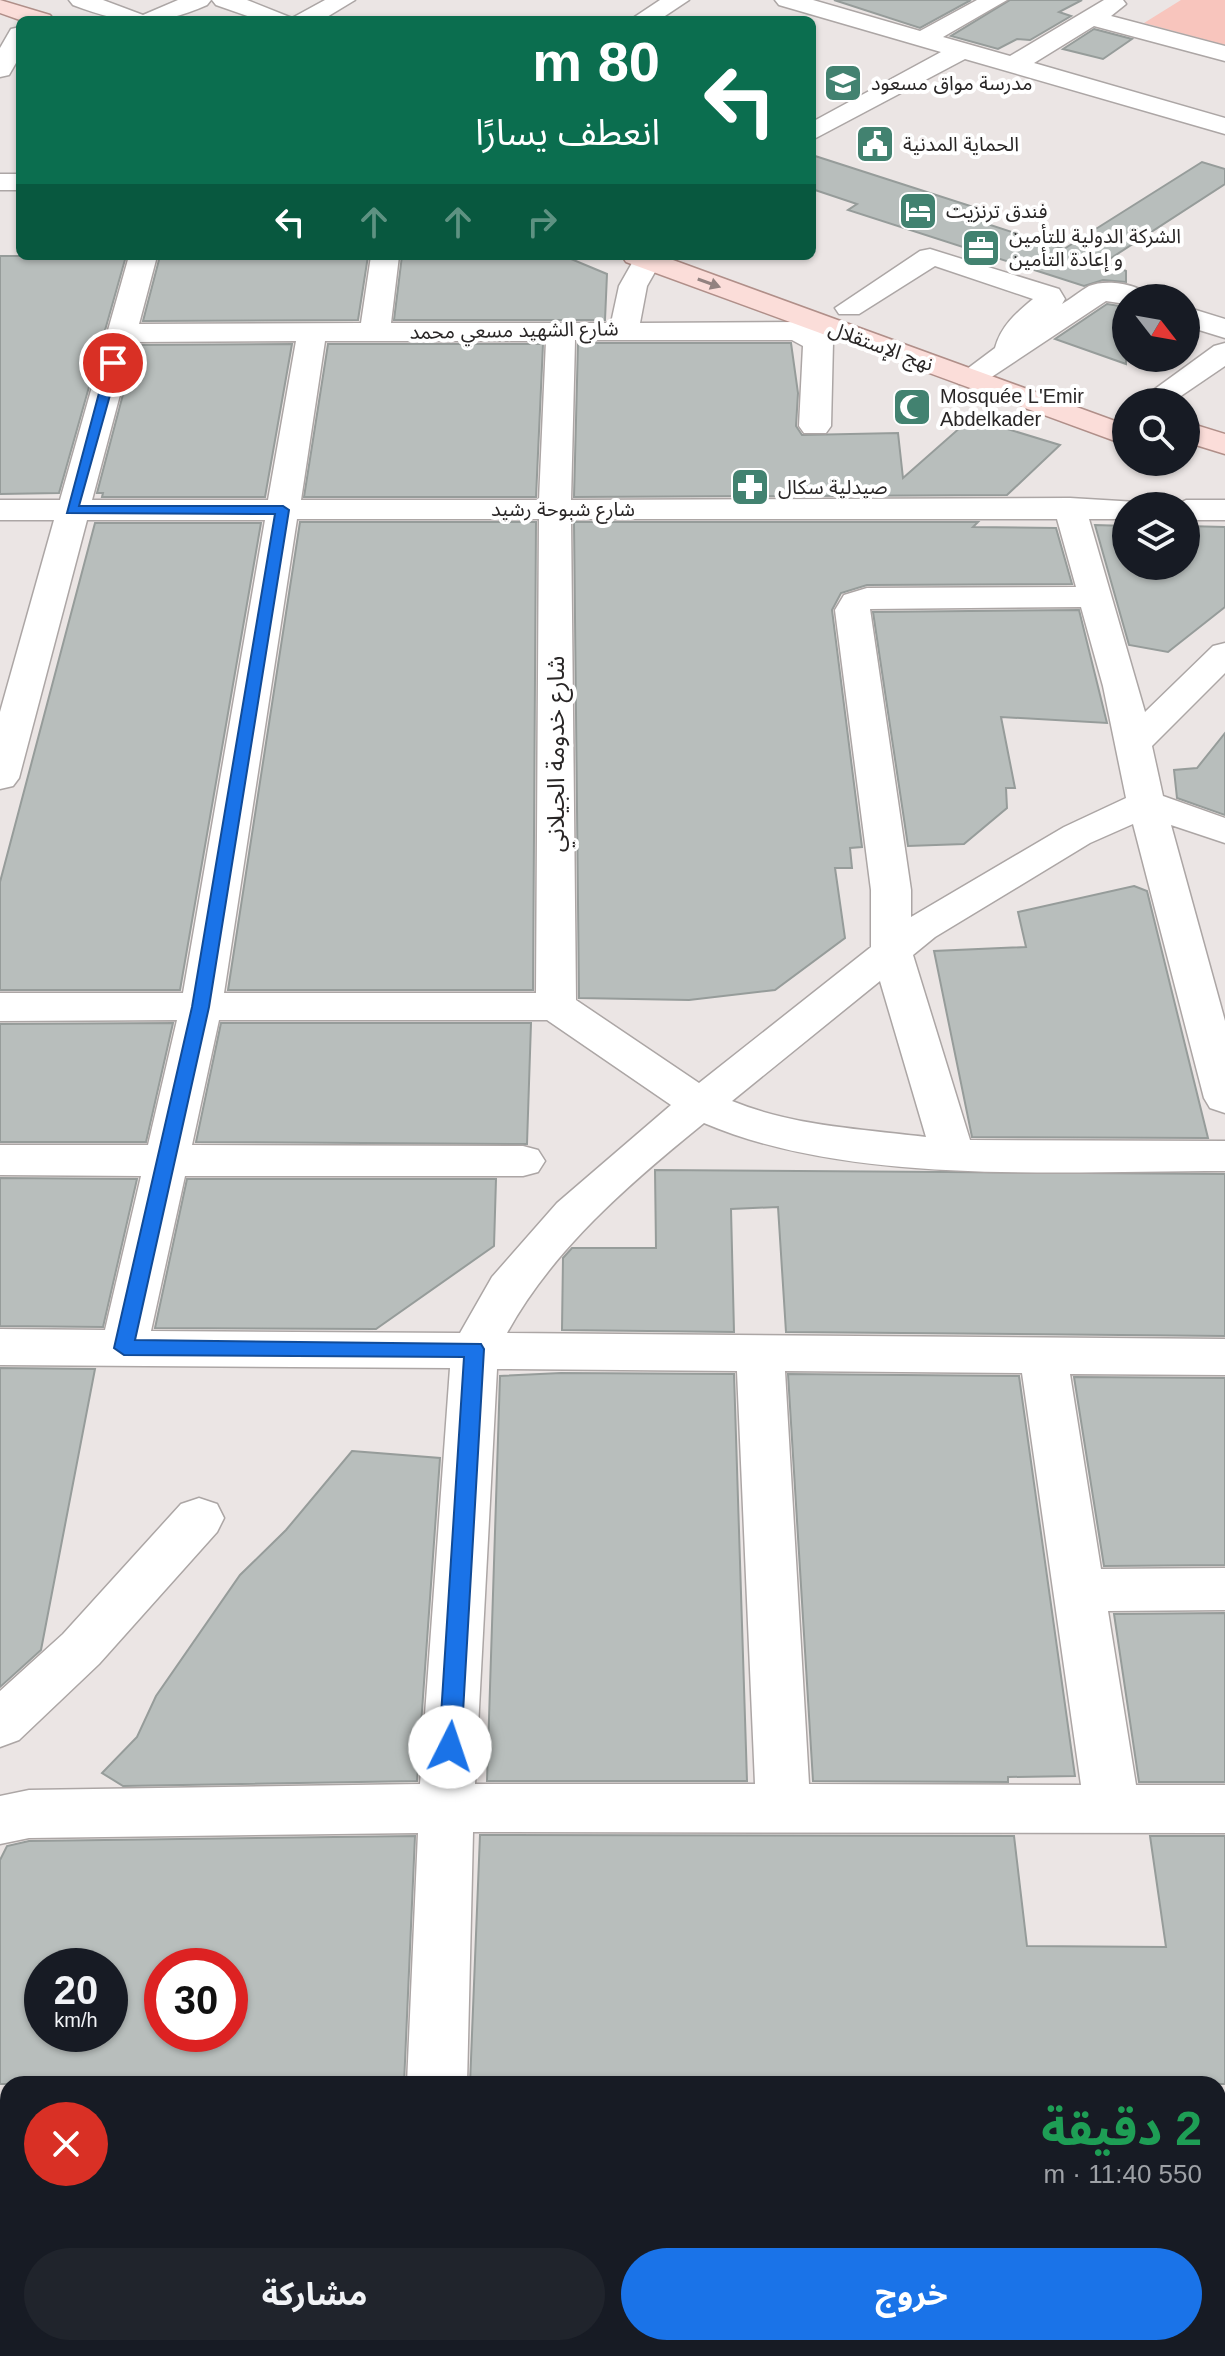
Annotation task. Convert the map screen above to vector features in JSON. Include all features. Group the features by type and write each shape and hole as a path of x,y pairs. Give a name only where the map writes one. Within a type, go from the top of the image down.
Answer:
{"main road":[{"path":"0,5 31,16"},
{"name":"نهج الإستقلال","path":"652,260 1112,431"},
{"name":"نهج الإستقلال","path":"713,260 849,308 1002,356 1112,403"},
{"path":"1200,436 1225,445"},
{"path":"1200,463 1225,472"}],"street":[{"path":"161,16 199,0"},
{"path":"224,0 270,16"},
{"path":"311,16 343,0"},
{"path":"649,16 677,0"},
{"path":"787,0 1225,126"},
{"path":"922,39 995,0"},
{"path":"87,1 126,16"},
{"path":"1013,65 1107,5 1225,54"},
{"path":"0,70 16,40"},
{"path":"816,130 963,50"},
{"path":"849,308 930,257 1049,295 1051,299 1013,335 1002,356"},
{"path":"0,778 142,260"},
{"path":"375,331 384,260"},
{"path":"624,328 633,286 643,260"},
{"path":"970,378 1075,308 1112,292"},
{"path":"1075,308 1112,321"},
{"path":"1200,327 1223,346"},
{"name":"شارع الشهيد مسعي محمد","path":"121,333 624,328 798,331 812,335 818,342 815,426"},
{"name":"شارع خدومة الجيلاني","path":"556,1006 555,509 561,329"},
{"path":"124,1348 201,1007 312,332"},
{"path":"1200,345 1223,346"},
{"path":"1170,388 1223,346"},
{"path":"1070,508 1135,742 1146,803 1225,1098"},
{"name":"شارع شبوحة رشيد","path":"0,510 1112,509"},
{"path":"1200,510 1225,510"},
{"path":"953,1155 891,950 891,890 852,610 856,602 867,598 1096,597"},
{"path":"1135,742 1225,653"},
{"path":"437,2076 446,1808 475,1349 508,1289 573,1214 642,1150 891,950 1077,835 1146,803 1225,831"},
{"path":"0,1007 556,1006 700,1104 747,1124 820,1140 953,1155 1225,1156"},
{"path":"0,1160 523,1161"},
{"path":"0,1347 1225,1357"},
{"path":"760,1352 783,1809"},
{"path":"1043,1355 1112,1809"},
{"path":"0,1724 81,1649 199,1518"},
{"path":"1079,1590 1225,1589"},
{"path":"0,1820 29,1814 446,1808 1225,1809"}],"shaded area":[{"path":"1181,0 1225,0 1225,45 1144,23"}],"building":[{"path":"834,0 971,0 920,28"},
{"path":"1010,0 1082,0 1059,12 1071,16 1030,40 1017,39 998,49 951,36"},
{"path":"1094,29 1132,39 1103,59 1063,49"},
{"path":"816,156 989,212 975,220 1064,249 1202,162 1225,169 1225,184 1105,262 1126,271 1126,282 1103,280 1084,286 848,210 857,204 816,190"},
{"path":"0,256 16,256 16,260 125,260 59,493 0,494"},
{"path":"159,260 367,260 358,320 143,321"},
{"path":"402,260 574,260 607,274 605,320 394,320"},
{"path":"1107,304 1112,305 1112,359 1055,339"},
{"path":"578,343 791,343 798,393 796,426 802,435 898,433 903,478 971,418 1060,445 1007,495 574,497"},
{"path":"292,344 265,497 102,497 103,493 97,493 136,345"},
{"path":"328,344 543,344 536,497 304,497"},
{"path":"300,522 536,522 533,990 228,990"},
{"path":"574,522 978,522 973,527 1056,528 1072,584 867,585 841,593 832,610 862,847 850,848 852,868 835,868 845,938 775,990 689,1000 579,998"},
{"path":"95,523 261,523 180,990 0,990 0,882"},
{"path":"1095,525 1112,526 1112,580 1200,580 1200,526 1225,527 1225,607 1168,652 1129,645"},
{"path":"1079,610 1107,723 1001,717 1015,788 1006,788 1007,808 964,844 908,846 873,612"},
{"path":"1225,733 1225,815 1177,798 1174,770 1197,768"},
{"path":"1134,886 1147,891 1208,1138 972,1137 934,951 1026,947 1018,912"},
{"path":"173,1023 146,1142 0,1142 0,1024"},
{"path":"221,1023 531,1023 527,1144 196,1142"},
{"path":"655,1170 1225,1174 1225,1336 786,1332 778,1207 731,1209 734,1332 562,1330 563,1258 572,1248 656,1248"},
{"path":"0,1178 137,1179 103,1327 0,1326"},
{"path":"187,1179 496,1179 494,1246 376,1329 155,1328"},
{"path":"0,1368 95,1369 41,1650 0,1687"},
{"path":"561,1373 734,1374 747,1781 487,1781 500,1376"},
{"path":"788,1374 1019,1376 1075,1776 1008,1777 1008,1782 813,1781"},
{"path":"1074,1377 1225,1378 1225,1565 1104,1566"},
{"path":"352,1451 440,1458 417,1781 123,1786 102,1773 137,1737 156,1696 240,1575 286,1530"},
{"path":"1225,1613 1225,1782 1139,1782 1114,1614"},
{"path":"480,1835 1014,1836 1027,1946 1166,1947 1150,1836 1225,1836 1225,2076 470,2076"},
{"path":"415,1836 404,2076 0,2076 0,1860 7,1846 29,1841"}],"place":[{"name":"مدرسة مواق مسعود","path":"843,83"},
{"name":"الحماية المدنية","path":"875,144"},
{"name":"فندق ترنزيت","path":"918,211"},
{"name":"الشركة الدولية للتأمين و إعادة التأمين","path":"981,248"},
{"name":"Mosquée L'Emir Abdelkader","path":"912,407"},
{"name":"صيدلية سكال","path":"750,487"}],"route":[{"path":"113,363 71,510 283,510 201,1007 124,1348 475,1349 450,1747"}]}
